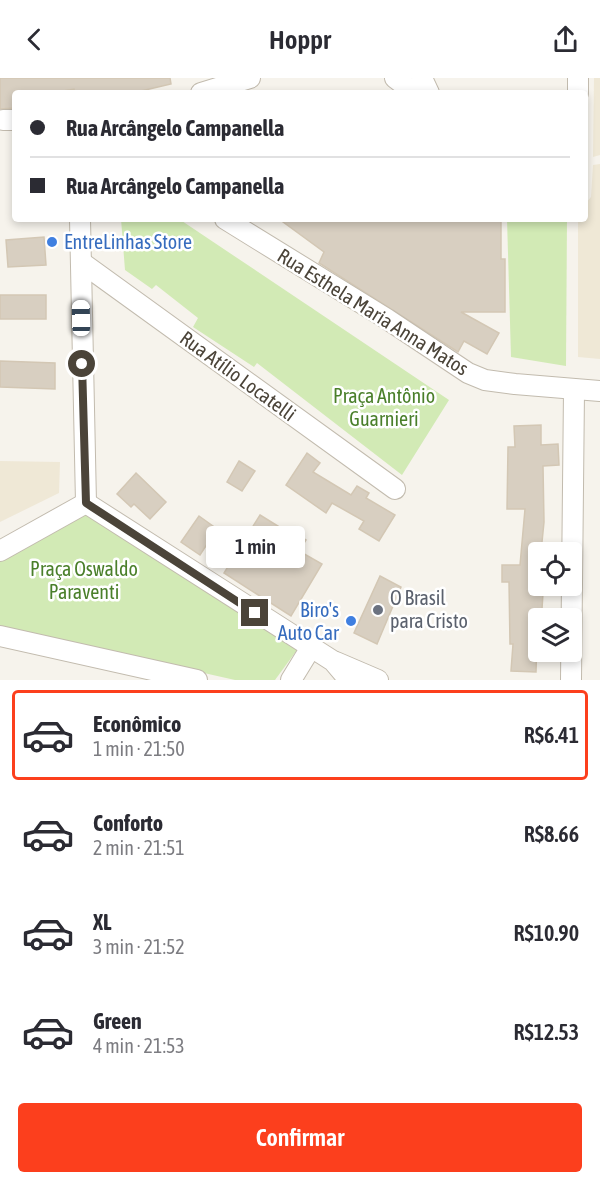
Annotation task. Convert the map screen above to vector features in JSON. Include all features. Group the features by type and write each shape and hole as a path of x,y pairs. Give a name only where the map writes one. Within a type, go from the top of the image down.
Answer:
{"street":[{"path":"211,90 250,78"},
{"path":"395,78 411,90"},
{"path":"80,222 86,503"},
{"name":"Rua Esthela Maria Anna Matos","path":"230,222 387,319 468,373 485,380 574,391 600,391"},
{"name":"Rua Atílio Locatelli","path":"81,262 395,489"},
{"path":"571,680 574,391"},
{"path":"0,551 86,503"},
{"path":"86,503 310,649 378,680"},
{"path":"0,636 197,680"},
{"path":"291,680 310,649"},
{"path":"333,661 349,680"}],"shaded area":[{"path":"594,78 600,78 600,155 593,157"},
{"path":"600,164 600,359 578,357 578,222 588,222 588,200 591,197 593,165"},
{"path":"0,461 60,462 59,493 0,522"}],"green space":[{"name":"Praça Antônio Guarnieri","path":"121,222 183,222 449,400 402,475 257,363 254,367 193,327 198,318 156,285 152,289 125,270"},
{"path":"507,222 567,222 566,366 511,357"},
{"name":"Praça Oswaldo Paraventi","path":"86,503 297,650 275,680 235,680 0,627 0,558"}],"building":[{"path":"0,78 170,78 171,84 145,90 12,90 12,108 0,109"},
{"path":"283,222 501,222 501,259 505,259 505,312 461,312 499,333 487,354 464,341 458,352 319,263 324,252"},
{"path":"44,237 46,265 8,267 6,240"},
{"path":"0,295 46,295 46,319 0,319"},
{"path":"0,361 55,363 55,389 0,387"},
{"path":"541,425 541,445 558,444 559,465 543,466 542,542 528,542 528,596 543,596 542,608 528,608 528,662 536,662 536,672 511,671 513,644 510,644 509,582 502,582 502,565 520,565 525,509 507,509 508,447 515,447 514,426"},
{"path":"307,453 320,463 313,472 351,495 357,486 369,493 366,498 395,515 379,541 359,529 364,521 332,503 326,513 286,485"},
{"path":"239,461 255,471 242,491 227,482"},
{"path":"136,473 166,502 150,519 134,504 131,507 117,494"},
{"path":"260,515 289,533 291,530 306,540 299,551 322,564 291,616 224,573"},
{"path":"199,516 217,529 200,555 181,542"},
{"name":"O Brasil para Cristo","path":"380,576 401,587 377,644 354,633"}],"place":[{"name":"EntreLinhas Store","path":"52,242"},
{"name":"O Brasil para Cristo","path":"378,610"},
{"name":"Biro's Auto Car","path":"351,621"}],"route":[{"path":"82,364 86,503 255,613"}]}
